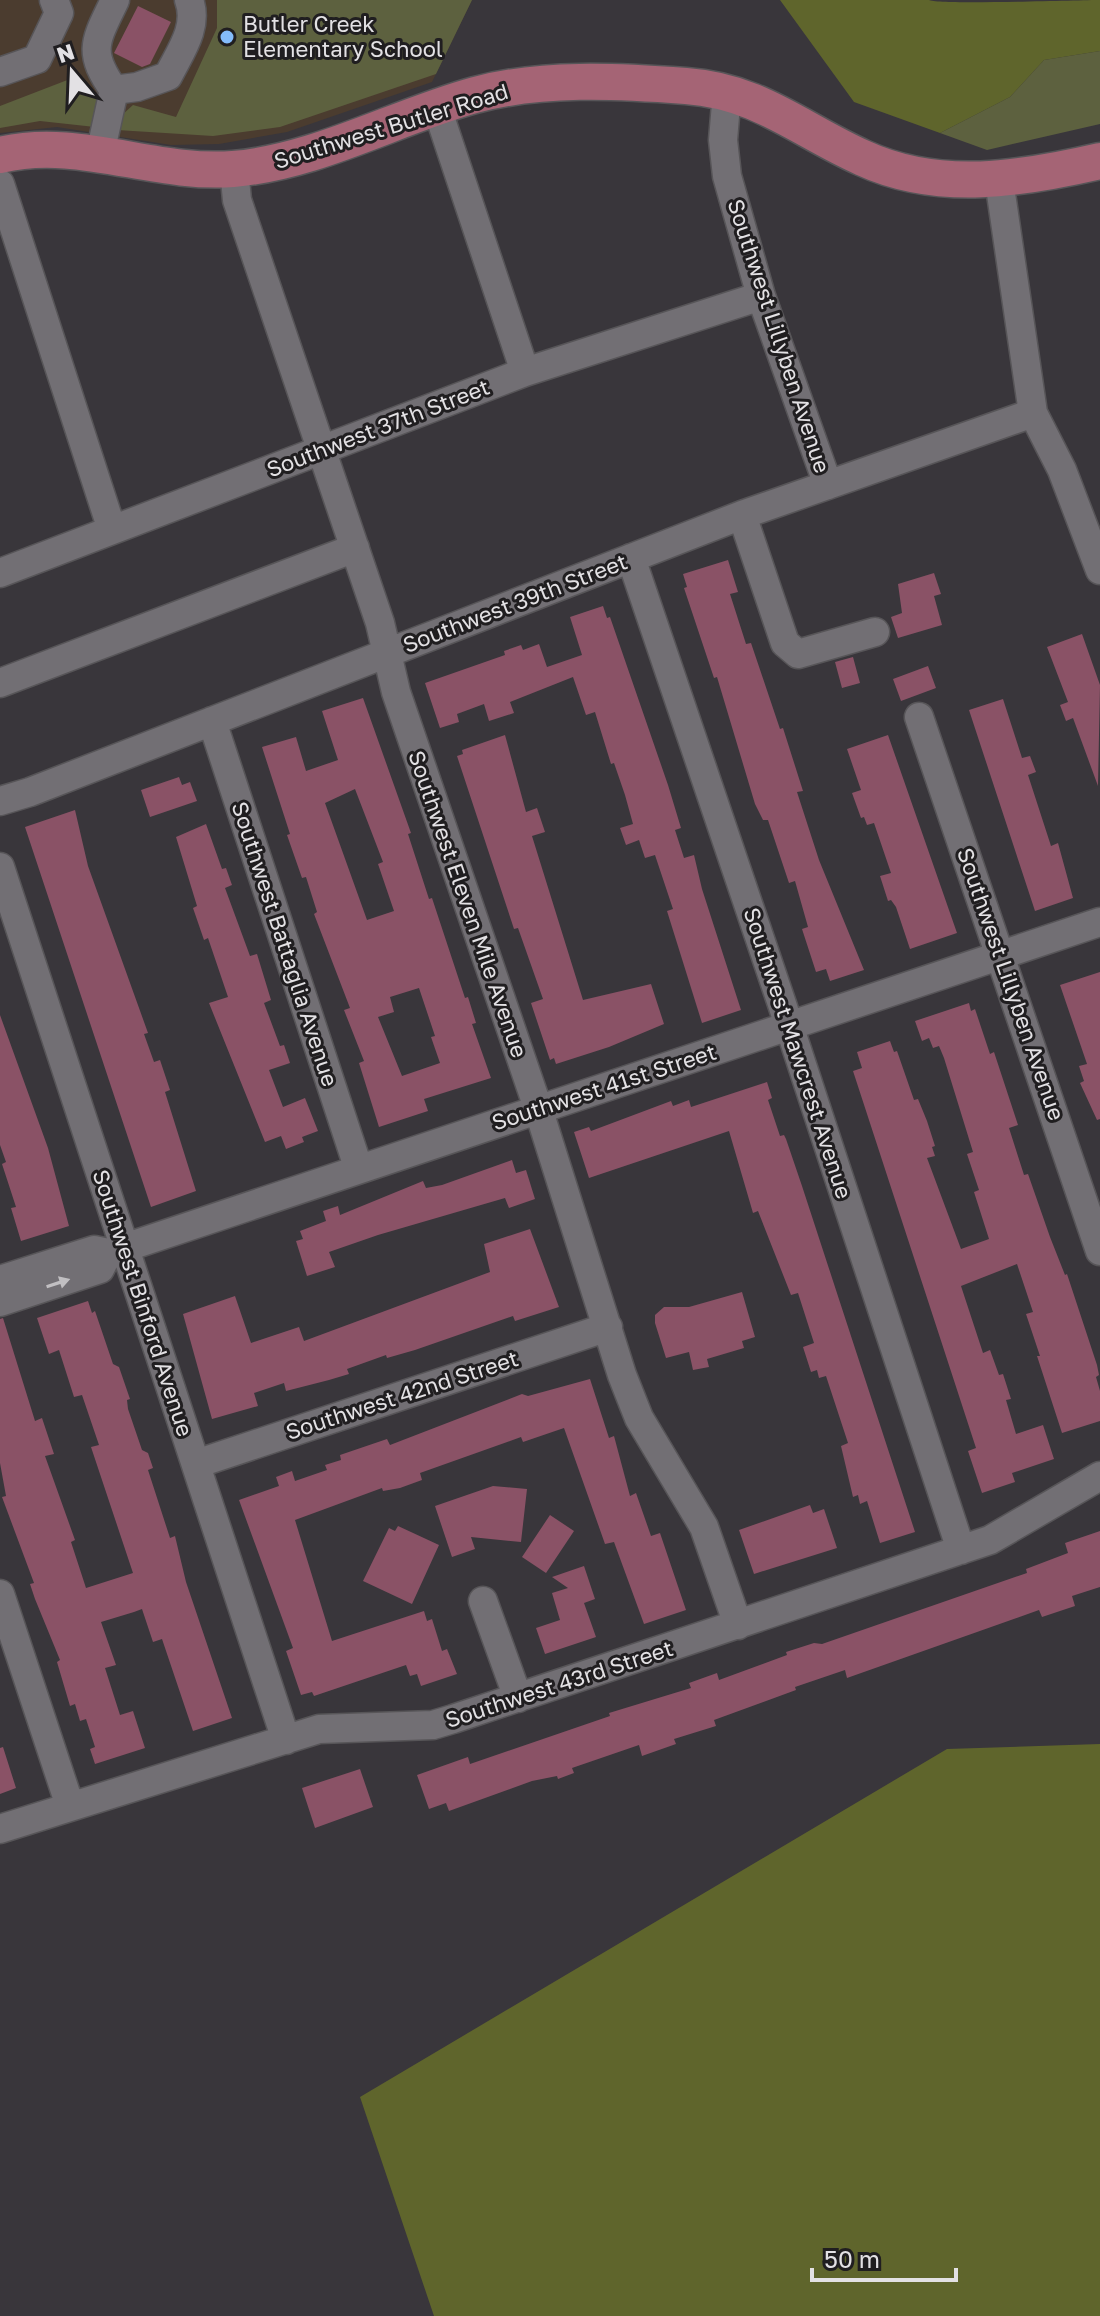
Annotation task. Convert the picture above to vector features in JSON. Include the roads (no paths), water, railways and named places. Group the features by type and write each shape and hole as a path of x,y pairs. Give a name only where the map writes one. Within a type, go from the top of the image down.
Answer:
{"main road":[{"name":"Southwest Butler Road","path":"0,155 49,148 189,170 234,169 298,156 475,95 539,84 687,86 727,92 785,114 863,158 929,178 999,180 1100,161"}],"street":[{"path":"0,72 37,59 59,13 54,0"},
{"path":"100,154 114,90 95,55 96,41 115,0"},
{"path":"114,90 137,87 168,76 192,29 193,11 189,0"},
{"name":"Southwest Lillyben Avenue","path":"727,92 723,140 727,176 761,296 828,485"},
{"path":"437,108 525,372"},
{"name":"Southwest Eleven Mile Avenue","path":"234,169 237,200 380,623 386,654 639,1418 704,1527 738,1625"},
{"path":"999,180 1033,413 1051,447 1100,570"},
{"path":"0,184 112,530"},
{"name":"Southwest 37th Street","path":"0,573 525,372 761,296"},
{"name":"Southwest 39th Street","path":"0,801 742,515 1033,413"},
{"path":"742,515 785,643 798,654 875,632"},
{"path":"0,683 355,548"},
{"name":"Southwest Mawcrest Avenue","path":"631,558 789,1025 961,1550"},
{"name":"Southwest Lillyben Avenue","path":"919,717 1100,1251"},
{"name":"Southwest Battaglia Avenue","path":"212,721 358,1167"},
{"name":"Southwest Binford Avenue","path":"0,867 10,930 116,1250 196,1464 286,1740"},
{"name":"Southwest 41st Street","path":"0,1280 94,1250 116,1250 1100,922"},
{"name":"Southwest 41st Street","path":"0,1302 100,1269 116,1250"},
{"name":"Southwest 42nd Street","path":"196,1464 608,1327"},
{"name":"Southwest 43rd Street","path":"0,1829 319,1729 433,1725 518,1698 1007,1533 1100,1476"},
{"path":"0,1594 70,1806"},
{"path":"483,1601 518,1698"}],"place":[{"name":"Butler Creek Elementary School","path":"227,37"}]}
